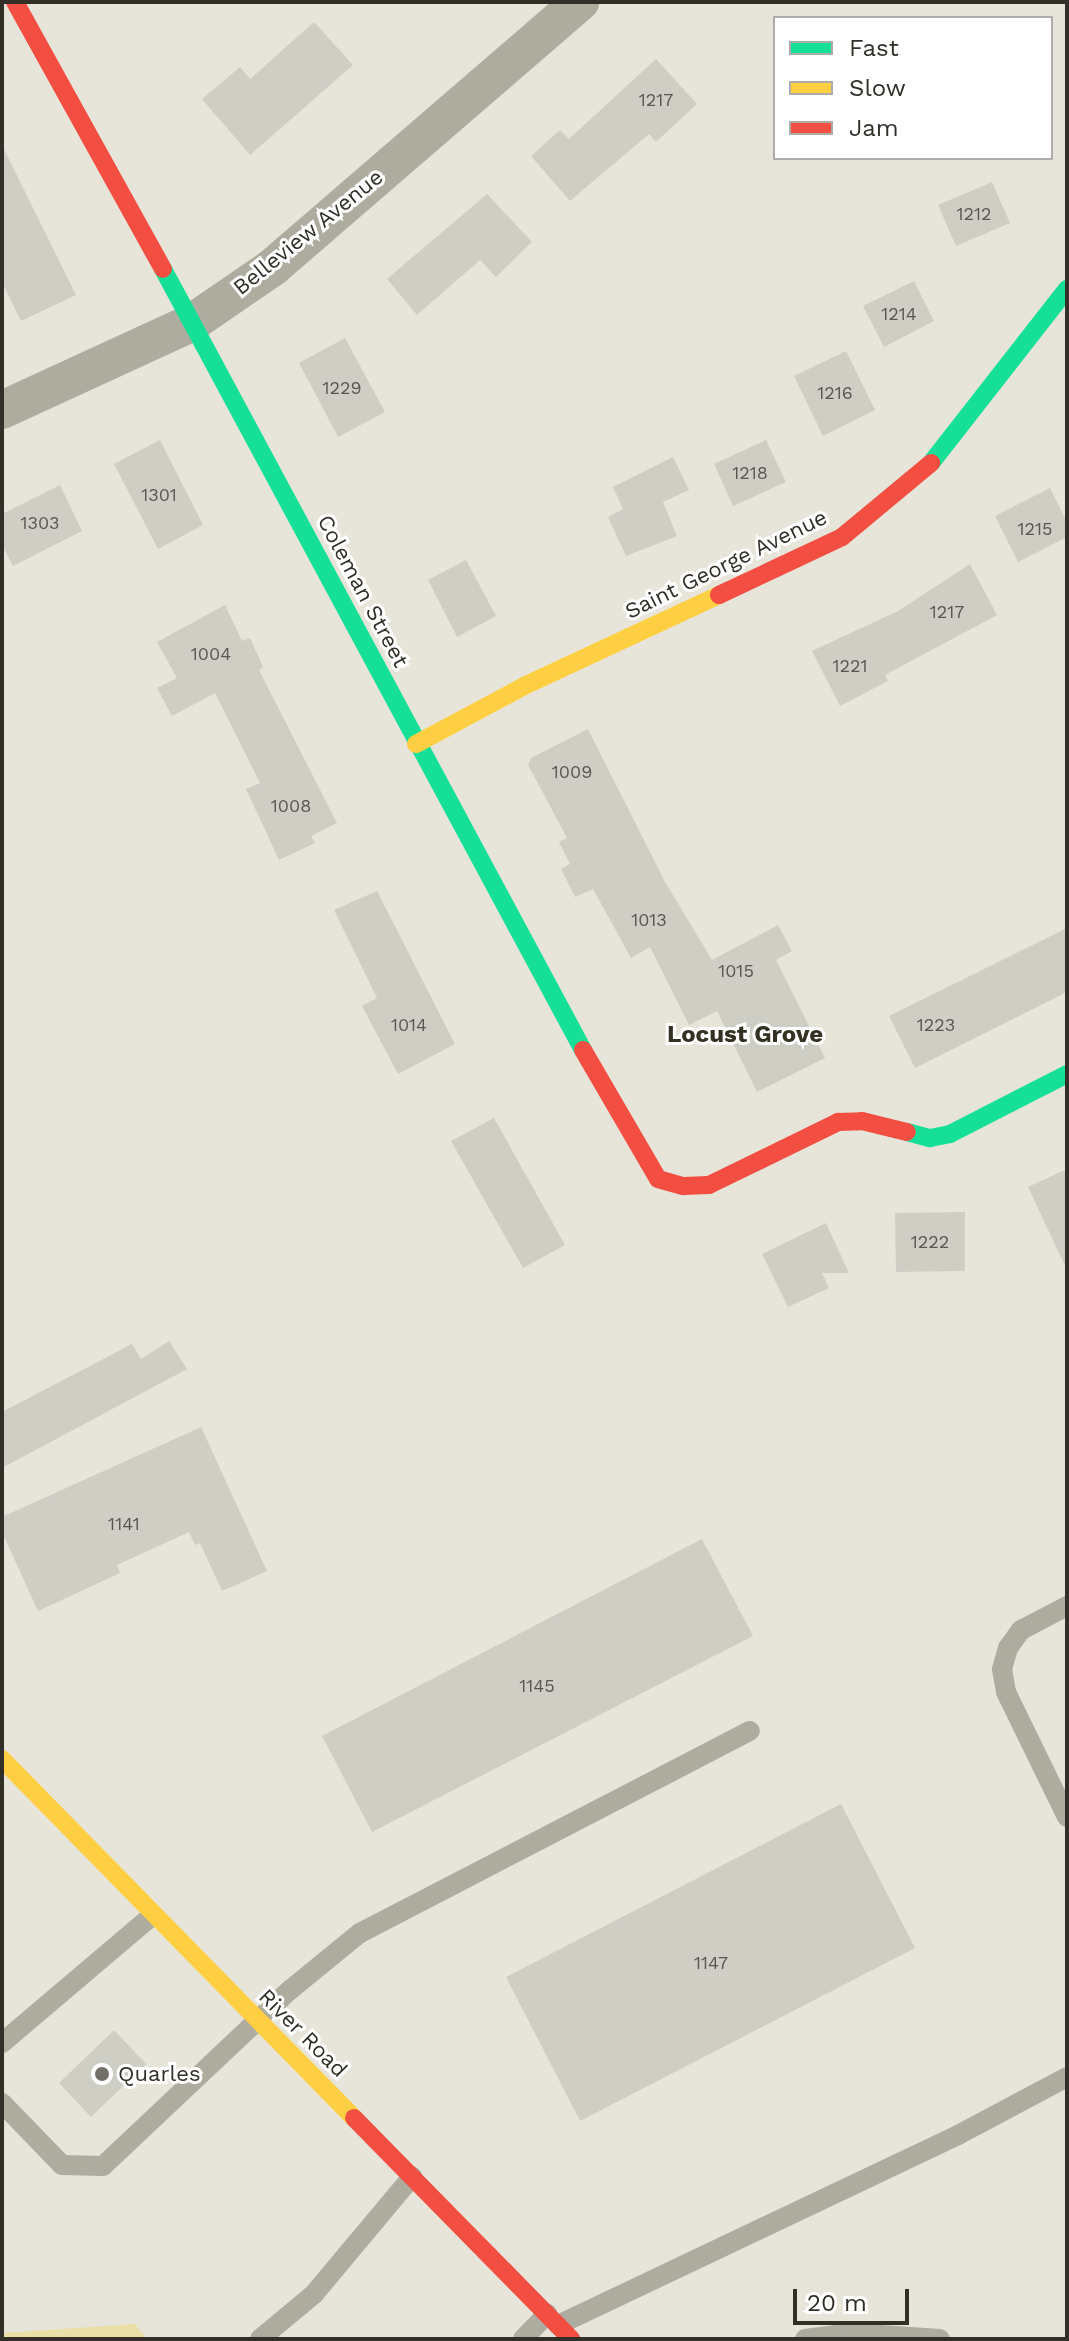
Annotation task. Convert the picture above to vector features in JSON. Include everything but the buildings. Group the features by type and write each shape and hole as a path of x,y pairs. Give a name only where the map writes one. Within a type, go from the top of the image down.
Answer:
{"street":[{"name":"Coleman Street","path":"15,2 193,322 416,744 641,1154 658,1179 683,1186 709,1185 838,1122 862,1121 930,1138 950,1134 1067,1074"},
{"name":"Belleview Avenue","path":"2,410 193,322 273,267 580,2"},
{"name":"Saint George Avenue","path":"416,744 524,686 842,537 892,500 937,457 1067,289"},
{"name":"River Road","path":"2,1759 558,2326"}],"lane":[{"path":"1067,1606 1021,1630 1008,1648 1002,1669 1006,1692 1067,1817"},
{"path":"2,2103 62,2165 103,2166 257,2020 360,1933 750,1731"},
{"path":"2,2043 153,1915"},
{"path":"523,2339 558,2326 958,2135 1067,2077"},
{"path":"260,2339 314,2294 412,2177"},
{"path":"805,2339 852,2333 940,2339"}],"shaded area":[{"path":"135,2324 147,2339 2,2339 2,2333"}],"traffic: fast":[{"path":"163,269 583,1050"},
{"path":"931,463 1067,289"},
{"path":"907,1132 930,1138 950,1134 1067,1074"}],"traffic: slow":[{"path":"416,744 524,686 719,595"},
{"path":"2,1759 354,2118"}],"traffic: jam":[{"path":"15,2 163,269"},
{"path":"719,595 842,537 931,463"},
{"path":"583,1050 658,1179 683,1186 709,1185 838,1122 862,1121 907,1132"},
{"path":"354,2118 571,2339"}],"place":[{"name":"Quarles","path":"102,2074"}],"district":[{"name":"Locust Grove","path":"745,1035"}]}
